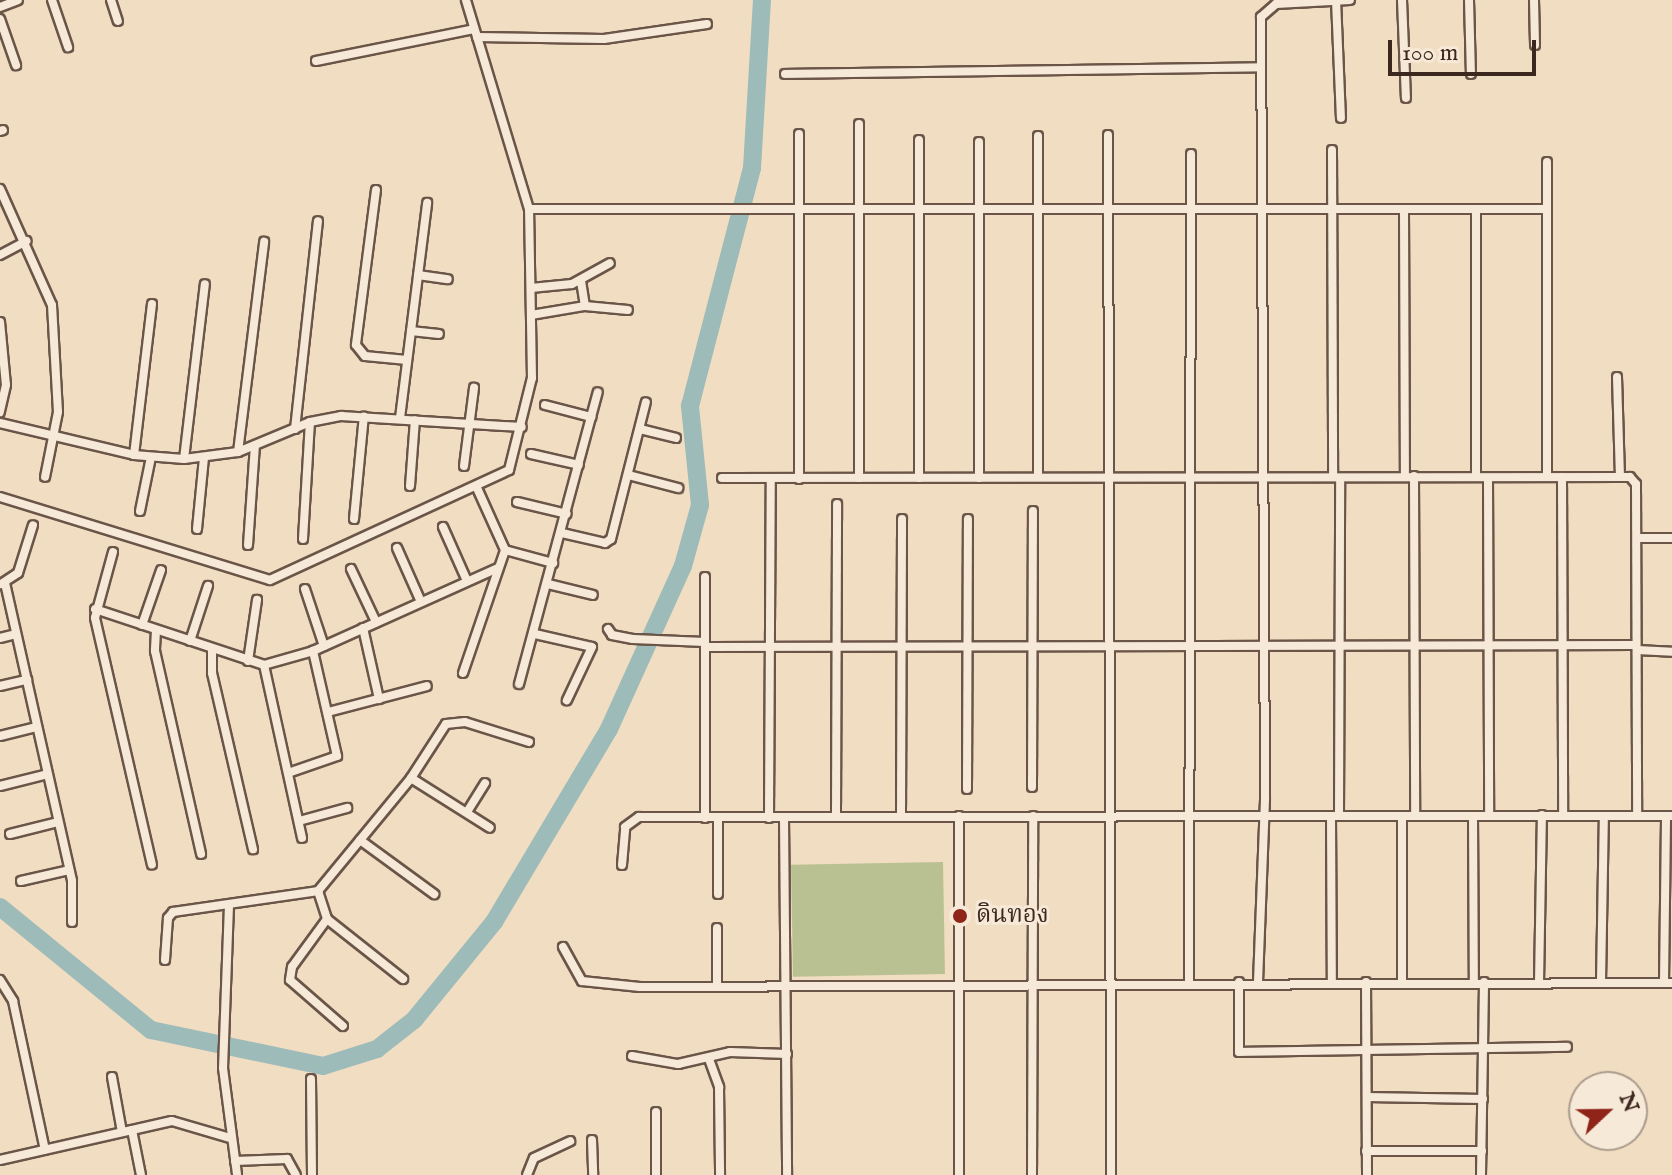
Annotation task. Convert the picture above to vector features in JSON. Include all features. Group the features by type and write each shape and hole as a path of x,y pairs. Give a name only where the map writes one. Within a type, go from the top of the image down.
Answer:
{"street":[{"path":"0,7 18,0"},
{"path":"52,0 68,47"},
{"path":"111,0 118,21"},
{"path":"0,497 270,580 477,488 509,470 532,378 529,209 466,0"},
{"path":"1336,0 1341,118"},
{"path":"1258,982 1264,817 1261,67 1265,9 1350,0"},
{"path":"1402,0 1406,98"},
{"path":"1469,0 1471,74"},
{"path":"1534,0 1535,45"},
{"path":"0,19 16,65"},
{"path":"316,61 476,33 604,39 707,24"},
{"path":"785,74 1261,67"},
{"path":"859,124 859,478"},
{"path":"799,134 799,479"},
{"path":"1108,135 1111,1175"},
{"path":"1038,136 1038,477"},
{"path":"919,140 919,478"},
{"path":"979,142 979,478"},
{"path":"1332,150 1340,645 1332,983"},
{"path":"1189,981 1191,154"},
{"path":"1547,162 1547,477"},
{"path":"0,189 26,241 52,305 58,412 45,477"},
{"path":"376,190 356,345 365,356 407,360"},
{"path":"400,418 427,203"},
{"path":"529,209 721,212 1546,209"},
{"path":"1476,209 1476,477"},
{"path":"1404,210 1415,815"},
{"path":"295,429 318,221"},
{"path":"0,255 26,241"},
{"path":"238,452 264,242"},
{"path":"531,288 581,281 610,263"},
{"path":"418,275 448,279"},
{"path":"581,281 585,306"},
{"path":"184,459 205,284"},
{"path":"134,455 152,304"},
{"path":"531,315 585,306 628,310"},
{"path":"0,322 6,385 0,412"},
{"path":"411,331 439,334"},
{"path":"1617,377 1620,476"},
{"path":"464,466 474,388"},
{"path":"519,684 598,392"},
{"path":"562,533 609,541 646,402"},
{"path":"545,405 591,417"},
{"path":"0,423 134,455 184,459 238,452 310,422 364,416 522,427"},
{"path":"354,519 364,416"},
{"path":"410,486 415,420"},
{"path":"303,539 310,422"},
{"path":"640,429 676,438"},
{"path":"248,545 255,446"},
{"path":"531,454 579,465"},
{"path":"140,511 151,457"},
{"path":"197,529 204,458"},
{"path":"628,475 678,488"},
{"path":"722,478 1620,476 1636,484 1637,816"},
{"path":"1562,477 1563,815"},
{"path":"1488,478 1489,815"},
{"path":"769,818 771,479"},
{"path":"463,673 505,550 477,488"},
{"path":"517,502 567,514"},
{"path":"836,816 837,504"},
{"path":"1032,787 1033,511"},
{"path":"901,815 902,519"},
{"path":"967,789 968,519"},
{"path":"33,525 22,566 3,584 69,870 72,922"},
{"path":"443,527 467,581"},
{"path":"1637,538 1672,538"},
{"path":"397,548 421,602"},
{"path":"505,550 553,563"},
{"path":"113,552 95,609 152,865"},
{"path":"95,609 264,665 313,651 498,568"},
{"path":"351,569 376,622"},
{"path":"142,625 161,570"},
{"path":"705,577 705,818"},
{"path":"548,584 593,595"},
{"path":"190,641 208,586"},
{"path":"305,589 324,646"},
{"path":"248,661 257,600"},
{"path":"363,628 379,699"},
{"path":"608,629 612,635 633,639 769,647 1562,645 1636,647 1672,652"},
{"path":"156,630 155,651 201,854"},
{"path":"0,638 16,634"},
{"path":"535,634 592,647 567,700"},
{"path":"212,649 212,673 253,849"},
{"path":"288,773 337,756 313,651"},
{"path":"264,665 302,838"},
{"path":"0,686 27,680"},
{"path":"328,712 427,686"},
{"path":"165,960 170,915 318,891 411,778 450,722 529,742"},
{"path":"0,736 37,727"},
{"path":"0,786 48,774"},
{"path":"411,778 490,828"},
{"path":"467,812 485,783"},
{"path":"299,821 347,808"},
{"path":"1539,983 1542,815"},
{"path":"959,816 959,1175"},
{"path":"1032,1175 1033,816"},
{"path":"1402,816 1402,982"},
{"path":"1473,816 1484,1046 1481,1175"},
{"path":"1601,982 1604,816"},
{"path":"563,947 577,977 591,983 717,986 1109,981 1668,983 1669,816 635,817 625,827 622,865"},
{"path":"718,818 718,894"},
{"path":"784,819 787,1175"},
{"path":"10,834 58,822"},
{"path":"360,840 434,894"},
{"path":"21,881 69,870"},
{"path":"318,891 327,919 403,979"},
{"path":"229,905 223,1068 237,1175"},
{"path":"327,919 292,967 290,980 343,1026"},
{"path":"717,928 717,986"},
{"path":"0,980 13,1001 45,1150"},
{"path":"1239,982 1239,1052 1567,1047"},
{"path":"1366,982 1367,1175"},
{"path":"632,1056 665,1064 709,1059 730,1052 787,1054"},
{"path":"709,1059 719,1087 720,1175"},
{"path":"112,1077 122,1132"},
{"path":"311,1079 312,1175"},
{"path":"1367,1097 1483,1099"},
{"path":"656,1112 656,1175"},
{"path":"0,1160 172,1121 230,1138"},
{"path":"132,1130 141,1175"},
{"path":"592,1140 593,1175"},
{"path":"527,1175 534,1158 570,1141"},
{"path":"1366,1151 1482,1151"},
{"path":"235,1161 287,1159 296,1175"}],"green space":[{"path":"943,862 945,974 793,977 791,865"}],"waterway":[{"path":"0,907 151,1030 323,1066 377,1049 414,1020 494,922 609,729 683,566 700,505 690,406 752,168 762,0"}],"place":[{"name":"ดินทอง","path":"960,916"}]}
